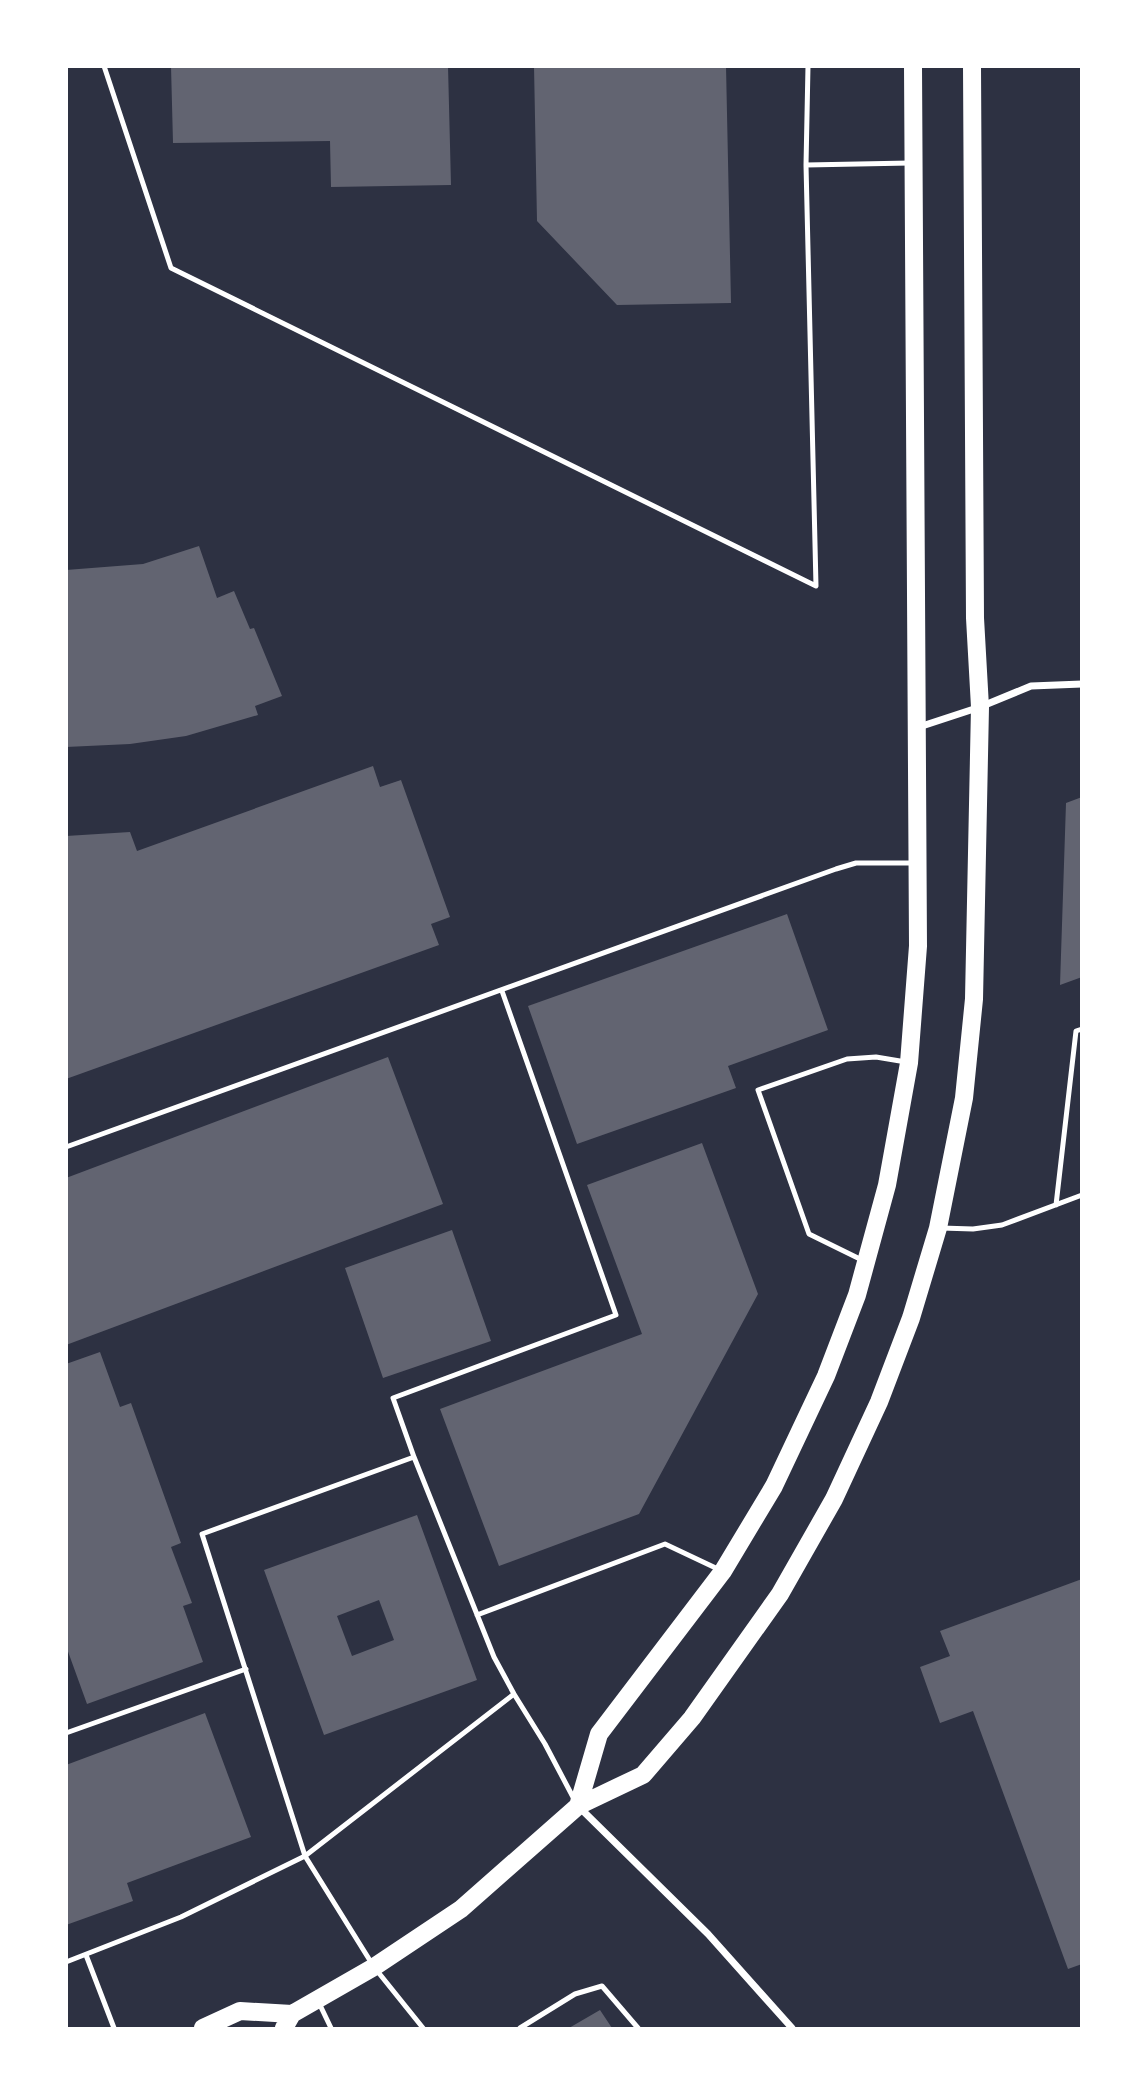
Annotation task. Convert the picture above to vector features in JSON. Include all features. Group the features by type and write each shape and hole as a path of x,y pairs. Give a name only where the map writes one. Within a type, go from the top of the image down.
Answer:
{"main road":[{"path":"578,1806 599,1734 723,1571 774,1486 826,1376 857,1295 887,1185 909,1063 918,946 913,66"},
{"path":"203,2028 240,2011 288,2021 317,1999 374,1967 461,1909 578,1806 643,1775 692,1718 780,1594 834,1499 869,1424 911,1318 938,1228 964,1098 974,999 980,707 975,605 972,66"}],"street":[{"path":"918,727 980,707 1031,686 1082,684"},
{"path":"578,1806 708,1934 792,2028"}],"lane":[{"path":"104,66 171,268 816,586 806,165 808,66"},
{"path":"806,165 914,163"},
{"path":"66,1147 836,869 856,863 918,863"},
{"path":"502,991 615,1315 393,1398 494,1657 578,1806"},
{"path":"1056,1205 1076,1031 1082,1029"},
{"path":"866,1262 809,1234 758,1090 847,1059 876,1057 909,1063"},
{"path":"938,1228 973,1229 1002,1224 1082,1195"},
{"path":"414,1457 202,1534 305,1856 374,1967 423,2028"},
{"path":"477,1615 665,1544 723,1571"},
{"path":"66,1733 246,1670"},
{"path":"66,1962 181,1917 305,1856 514,1694"},
{"path":"86,1955 114,2028"},
{"path":"520,2028 575,1994 602,1986 638,2028"},
{"path":"317,1999 331,2028"}],"building":[{"path":"171,66 448,66 451,185 331,187 330,141 173,143"},
{"path":"534,66 726,66 731,303 617,305 537,221"},
{"path":"199,546 217,598 234,591 250,629 254,628 282,696 255,706 258,715 186,736 130,744 66,747 66,570 143,564"},
{"path":"373,766 380,787 401,780 450,917 431,924 439,945 66,1079 66,836 130,832 137,851"},
{"path":"1082,797 1082,977 1060,985 1066,803"},
{"path":"787,914 828,1030 728,1066 736,1088 577,1144 528,1006"},
{"path":"388,1057 443,1204 66,1345 66,1178"},
{"path":"702,1143 758,1294 639,1514 499,1566 440,1409 642,1334 587,1185"},
{"path":"452,1230 491,1341 383,1378 345,1268"},
{"path":"100,1352 120,1407 131,1403 181,1543 171,1547 192,1603 183,1606 203,1662 87,1704 66,1646 66,1364"},
{"path":"417,1515 477,1680 324,1735 264,1570","holes":["379,1600 394,1640 352,1656 337,1616"]},
{"path":"1082,1579 1082,1964 1068,1969 973,1711 940,1723 920,1667 950,1656 940,1631"},
{"path":"205,1713 251,1837 127,1883 133,1901 66,1925 66,1765"},
{"path":"600,2010 612,2028 569,2028"}]}
